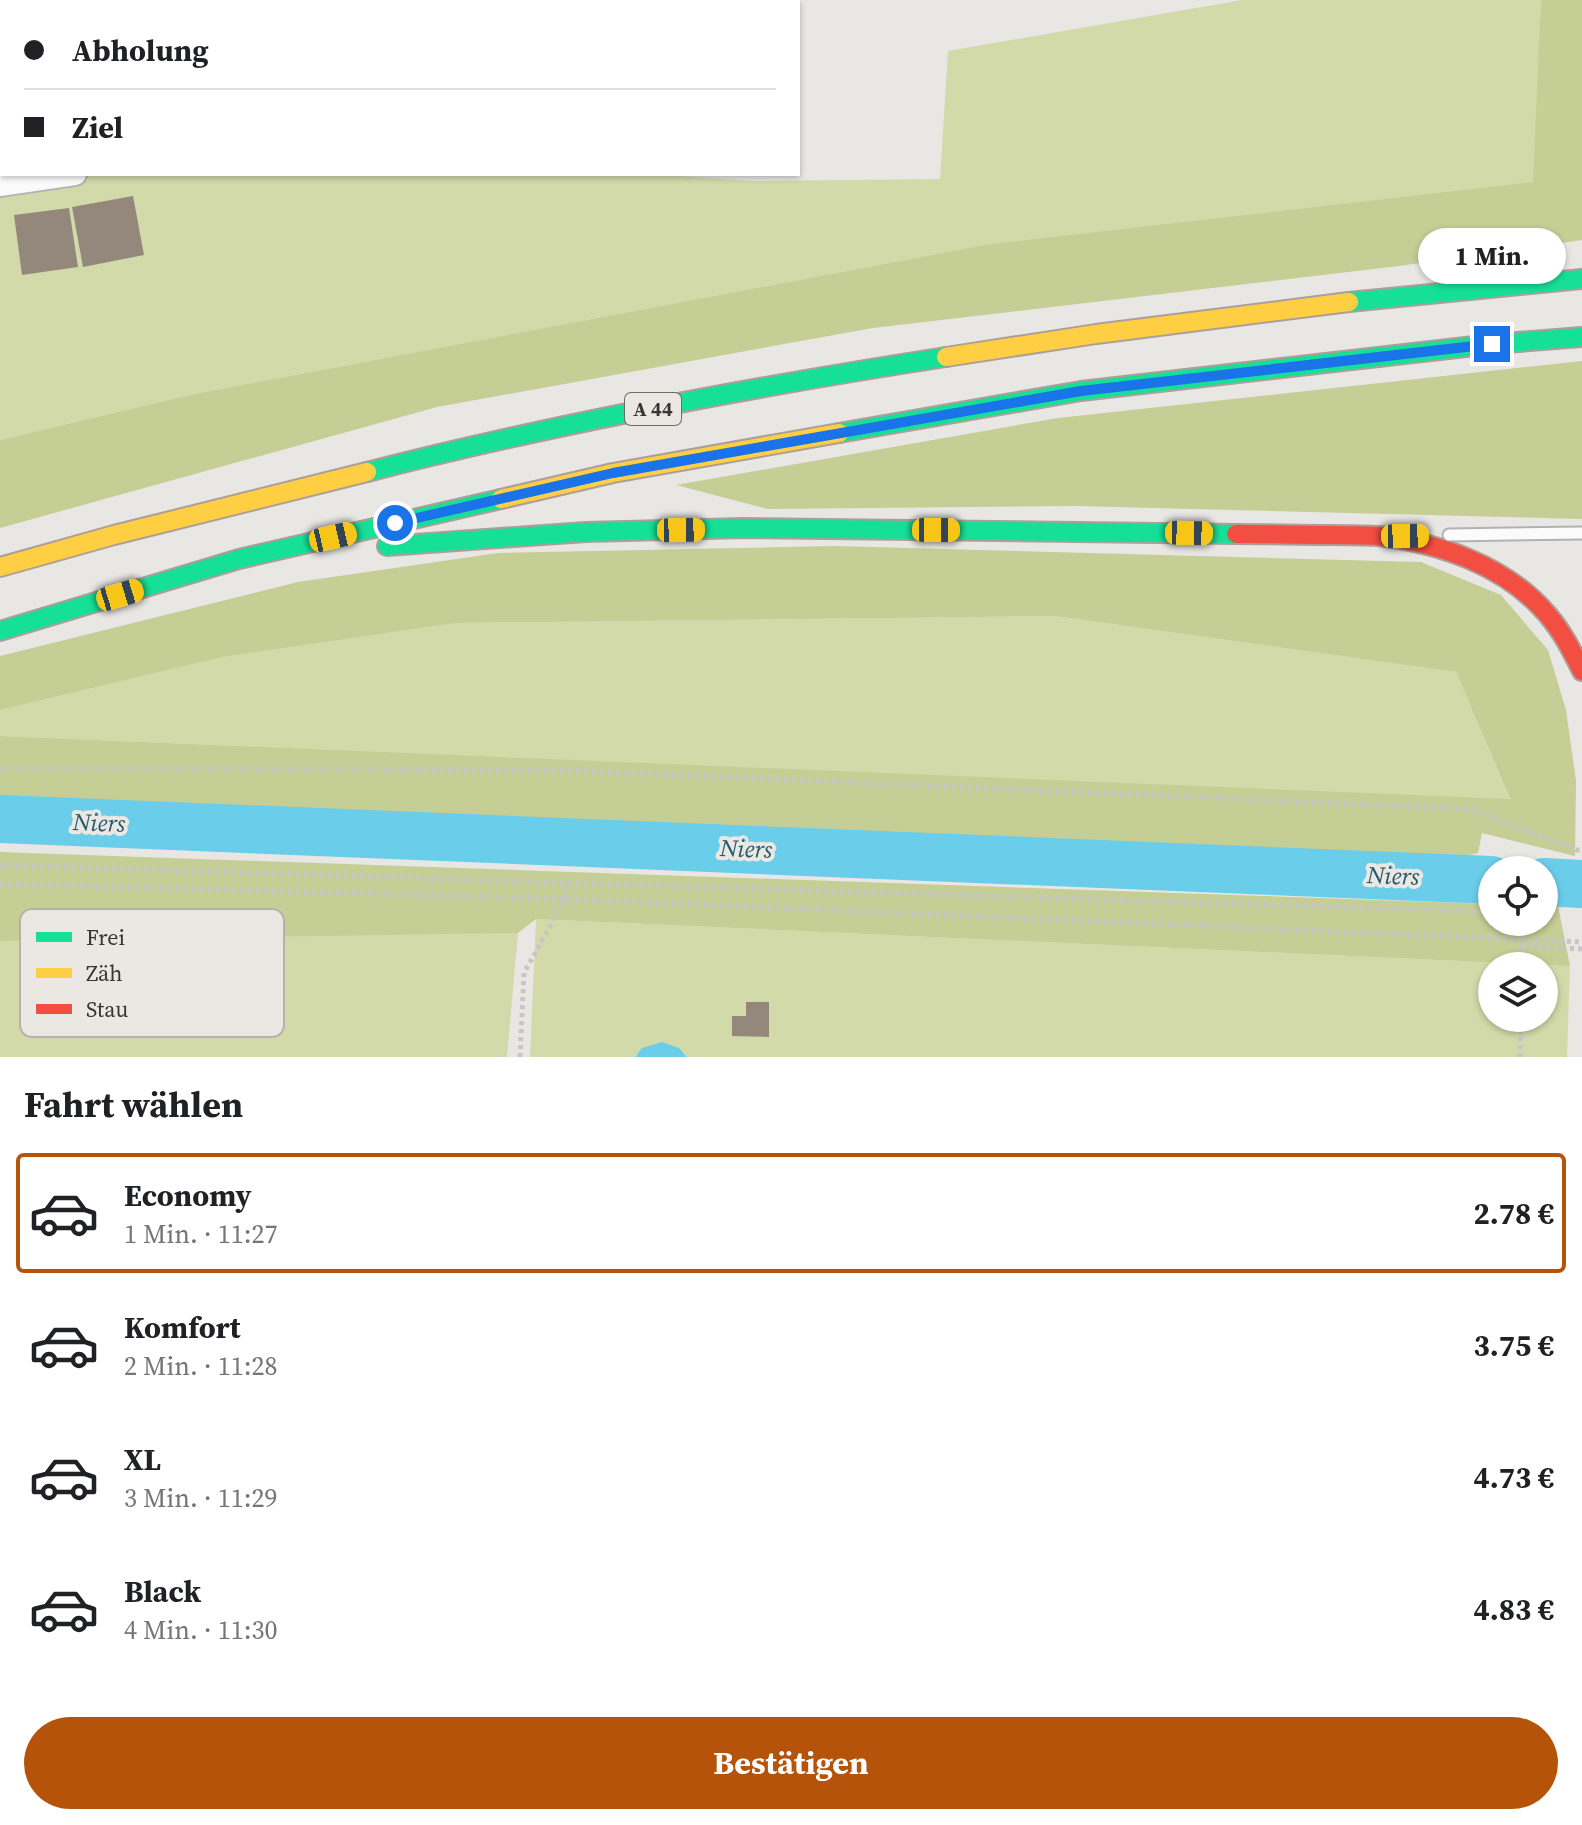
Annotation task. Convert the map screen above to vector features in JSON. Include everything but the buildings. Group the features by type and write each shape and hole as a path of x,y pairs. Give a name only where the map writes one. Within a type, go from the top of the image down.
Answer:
{"highway":[{"name":"A 44","path":"0,567 167,521 453,451 757,389 1070,337 1317,305 1582,279"},
{"path":"0,631 239,559 613,473 1081,391 1492,344 1582,337"},
{"path":"239,559 439,541 728,528 1376,536 1450,551 1495,570 1542,609 1561,633 1582,671"}],"street":[{"path":"0,185 61,176"}],"lane":[{"path":"1376,536 1582,533"}],"path":[{"path":"0,768 559,770 1470,809 1582,850"},
{"path":"0,865 1478,912"},
{"path":"520,1057 524,973 565,899 566,882"},
{"path":"0,884 565,899 1522,943 1582,949"},
{"path":"1522,936 1522,952"},
{"path":"1522,943 1582,942"},
{"path":"1520,1057 1521,1032"}],"green space":[{"path":"1242,0 1541,0 1534,182 990,244 194,394 0,440 0,176 678,176 754,181 940,179 948,51"},
{"path":"1541,0 1582,0 1582,240 1399,266 873,328 437,407 0,528 0,440 194,394 990,244 1533,182"},
{"path":"1582,361 1582,519 1077,506 768,509 676,485 1058,418"},
{"path":"834,546 1421,562 1501,595 1548,650 1566,710 1576,781 1575,856 1482,833 1478,853 1440,862 956,839 0,809 0,736 1510,799 1456,672 1055,616 456,623 223,657 0,710 0,656 298,582 498,553"},
{"path":"1055,616 1456,672 1510,800 0,736 0,710 223,657 456,623"},
{"path":"0,852 1478,904 1478,936 1558,936 1558,906 1570,966 1558,965 1558,952 1478,952 1478,962 536,919 518,933 284,937 284,909 20,909 20,941 0,941"},
{"path":"0,907 40,909 20,909 20,1037 284,1037 284,921 518,933 507,1057 0,1057"},
{"path":"536,919 1478,962 1478,1032 1558,1032 1558,965 1570,966 1567,1057 687,1057 684,1053 636,1054 635,1057 530,1057"}],"water":[{"path":"662,1042 679,1048 687,1057 635,1057 642,1048"}],"waterway":[{"name":"Niers","path":"0,819 1478,879"},
{"name":"Niers","path":"1558,883 1582,884"}],"traffic: fast":[{"path":"1349,302 1582,279"},
{"path":"839,433 1081,391 1492,344 1582,337"},
{"path":"367,472 655,407 946,357"},
{"path":"0,631 239,559 501,499"},
{"path":"387,546 586,532 744,528 1236,534"}],"traffic: slow":[{"path":"946,357 1096,334 1349,302"},
{"path":"501,499 613,473 839,433"},
{"path":"0,567 114,535 367,472"}],"traffic: jam":[{"path":"1236,534 1378,536 1424,544 1470,559 1511,582 1530,597 1557,627 1582,671"}],"route":[{"path":"395,523 613,473 1081,391 1492,344"}]}
